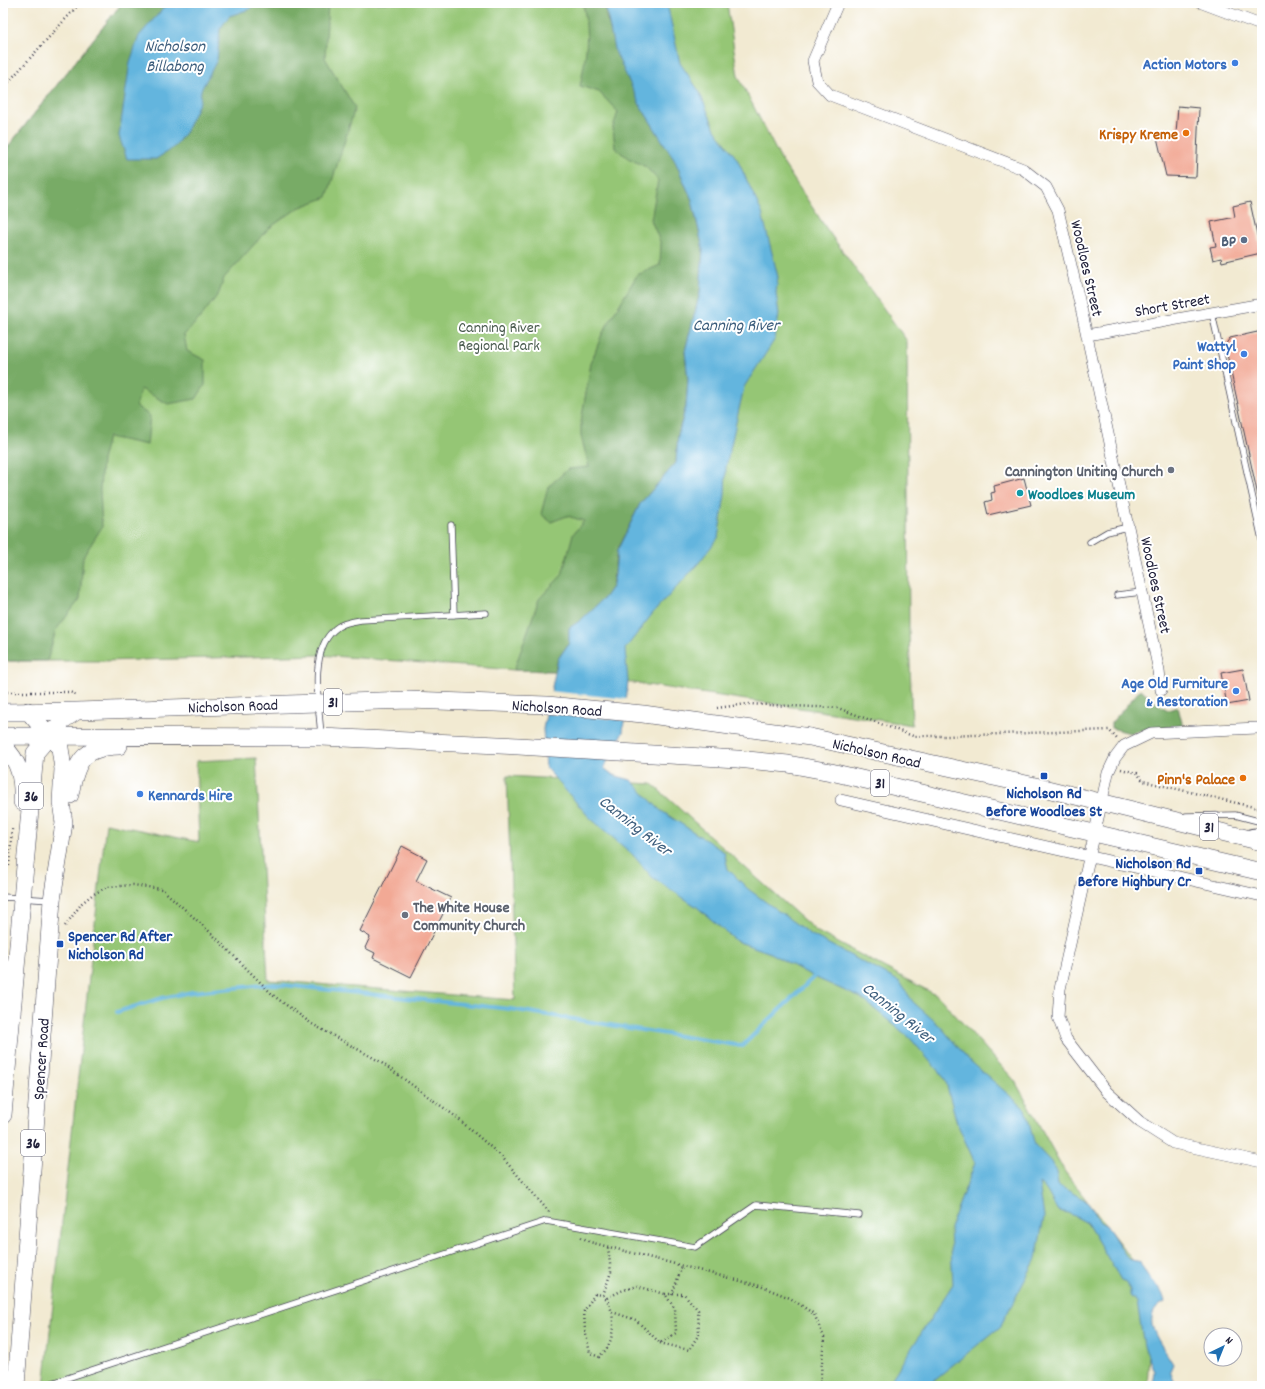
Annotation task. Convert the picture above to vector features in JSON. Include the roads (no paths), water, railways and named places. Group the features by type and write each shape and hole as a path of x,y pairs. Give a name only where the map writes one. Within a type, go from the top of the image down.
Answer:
{"main road":[{"name":"Nicholson Road","path":"3,712 409,700 499,703 595,709 690,719 810,737 1102,802 1259,839"},
{"name":"Spencer Road","path":"16,1386 52,900 64,823 61,802 63,769 60,748 28,711"},
{"name":"Spencer Road","path":"3,1115 35,753 63,720 77,711"},
{"name":"Nicholson Road","path":"3,736 321,738 518,746 788,764 831,772 1262,872"},
{"path":"64,823 73,774 83,757 97,748 144,746 167,736"},
{"name":"36","path":"3,746 17,762 22,787 20,847 22,898"},
{"path":"6,1386 7,1349 16,1260 26,1247"}],"street":[{"name":"Woodloes Street","path":"838,3 814,61 817,81 830,94 1023,169 1046,187 1058,210 1087,335 1159,671 1161,690"},
{"path":"1202,3 1258,24"},
{"name":"Short Street","path":"1087,335 1262,304"},
{"path":"1260,727 1151,733 1124,746 1115,758 1111,767 1102,802 1060,989 1058,1017 1066,1038 1107,1092 1140,1122 1173,1143 1262,1162"},
{"path":"841,800 1262,896"}],"lane":[{"path":"1212,313 1262,540"},
{"path":"451,525 454,615"},
{"path":"1090,542 1107,532 1128,527"},
{"path":"1117,595 1142,592"},
{"path":"321,738 319,702 320,655 324,640 333,630 346,623 361,620 486,613"},
{"path":"1166,817 1235,815 1262,822"},
{"path":"3,897 52,900"},
{"path":"43,1386 546,1221 695,1247 756,1205 859,1215"}],"water":[{"name":"Nicholson Billabong","path":"168,3 254,3 250,9 229,16 220,29 217,60 201,90 200,101 186,131 174,147 156,159 127,159 119,136 130,62 139,36"},
{"name":"Canning River","path":"605,3 667,3 680,63 699,91 715,129 737,159 762,213 778,277 776,293 779,314 775,339 744,387 726,467 725,495 718,538 697,565 653,613 625,649 628,681 623,732 604,768 613,775 631,780 660,810 724,852 728,869 748,889 774,908 810,934 900,982 913,1002 940,1026 969,1060 1025,1109 1035,1145 1051,1162 1056,1172 1058,1185 1085,1200 1092,1208 1100,1222 1107,1226 1128,1259 1140,1262 1148,1276 1162,1292 1165,1302 1157,1308 1152,1315 1152,1323 1158,1340 1173,1364 1170,1371 1176,1386 1152,1386 1154,1371 1144,1346 1137,1302 1130,1296 1130,1290 1126,1282 1121,1280 1087,1223 1069,1213 1058,1211 1048,1192 1039,1183 1044,1217 1036,1259 1000,1327 934,1380 931,1386 887,1386 953,1284 950,1228 975,1163 957,1123 945,1079 910,1038 861,998 814,977 768,952 736,941 697,907 652,877 633,855 589,817 546,768 543,729 558,659 569,643 569,628 581,620 605,597 612,587 615,575 617,551 640,504 676,463 678,435 686,406 688,380 685,351 700,293 703,249 692,200 675,161 640,105 614,49"}],"waterway":[{"path":"117,1012 162,998 192,992 274,984 510,1009 742,1046 817,974"}],"place":[{"name":"Action Motors","path":"1235,63"},
{"name":"Krispy Kreme","path":"1186,133"},
{"name":"BP","path":"1244,240"},
{"name":"Wattyl Paint Shop","path":"1244,354"},
{"name":"Cannington Uniting Church","path":"1171,470"},
{"name":"Woodloes Museum","path":"1020,493"},
{"name":"Age Old Furniture & Restoration","path":"1236,691"},
{"name":"Nicholson Rd Before Woodloes St","path":"1044,776"},
{"name":"Pinn's Palace","path":"1243,778"},
{"name":"Kennards Hire","path":"140,794"},
{"name":"Nicholson Rd Before Highbury Cr","path":"1199,871"},
{"name":"The White House Community Church","path":"405,915"},
{"name":"Spencer Rd After Nicholson Rd","path":"60,944"}],"park label":[{"name":"Canning River Regional Park","path":"499,335"}]}
